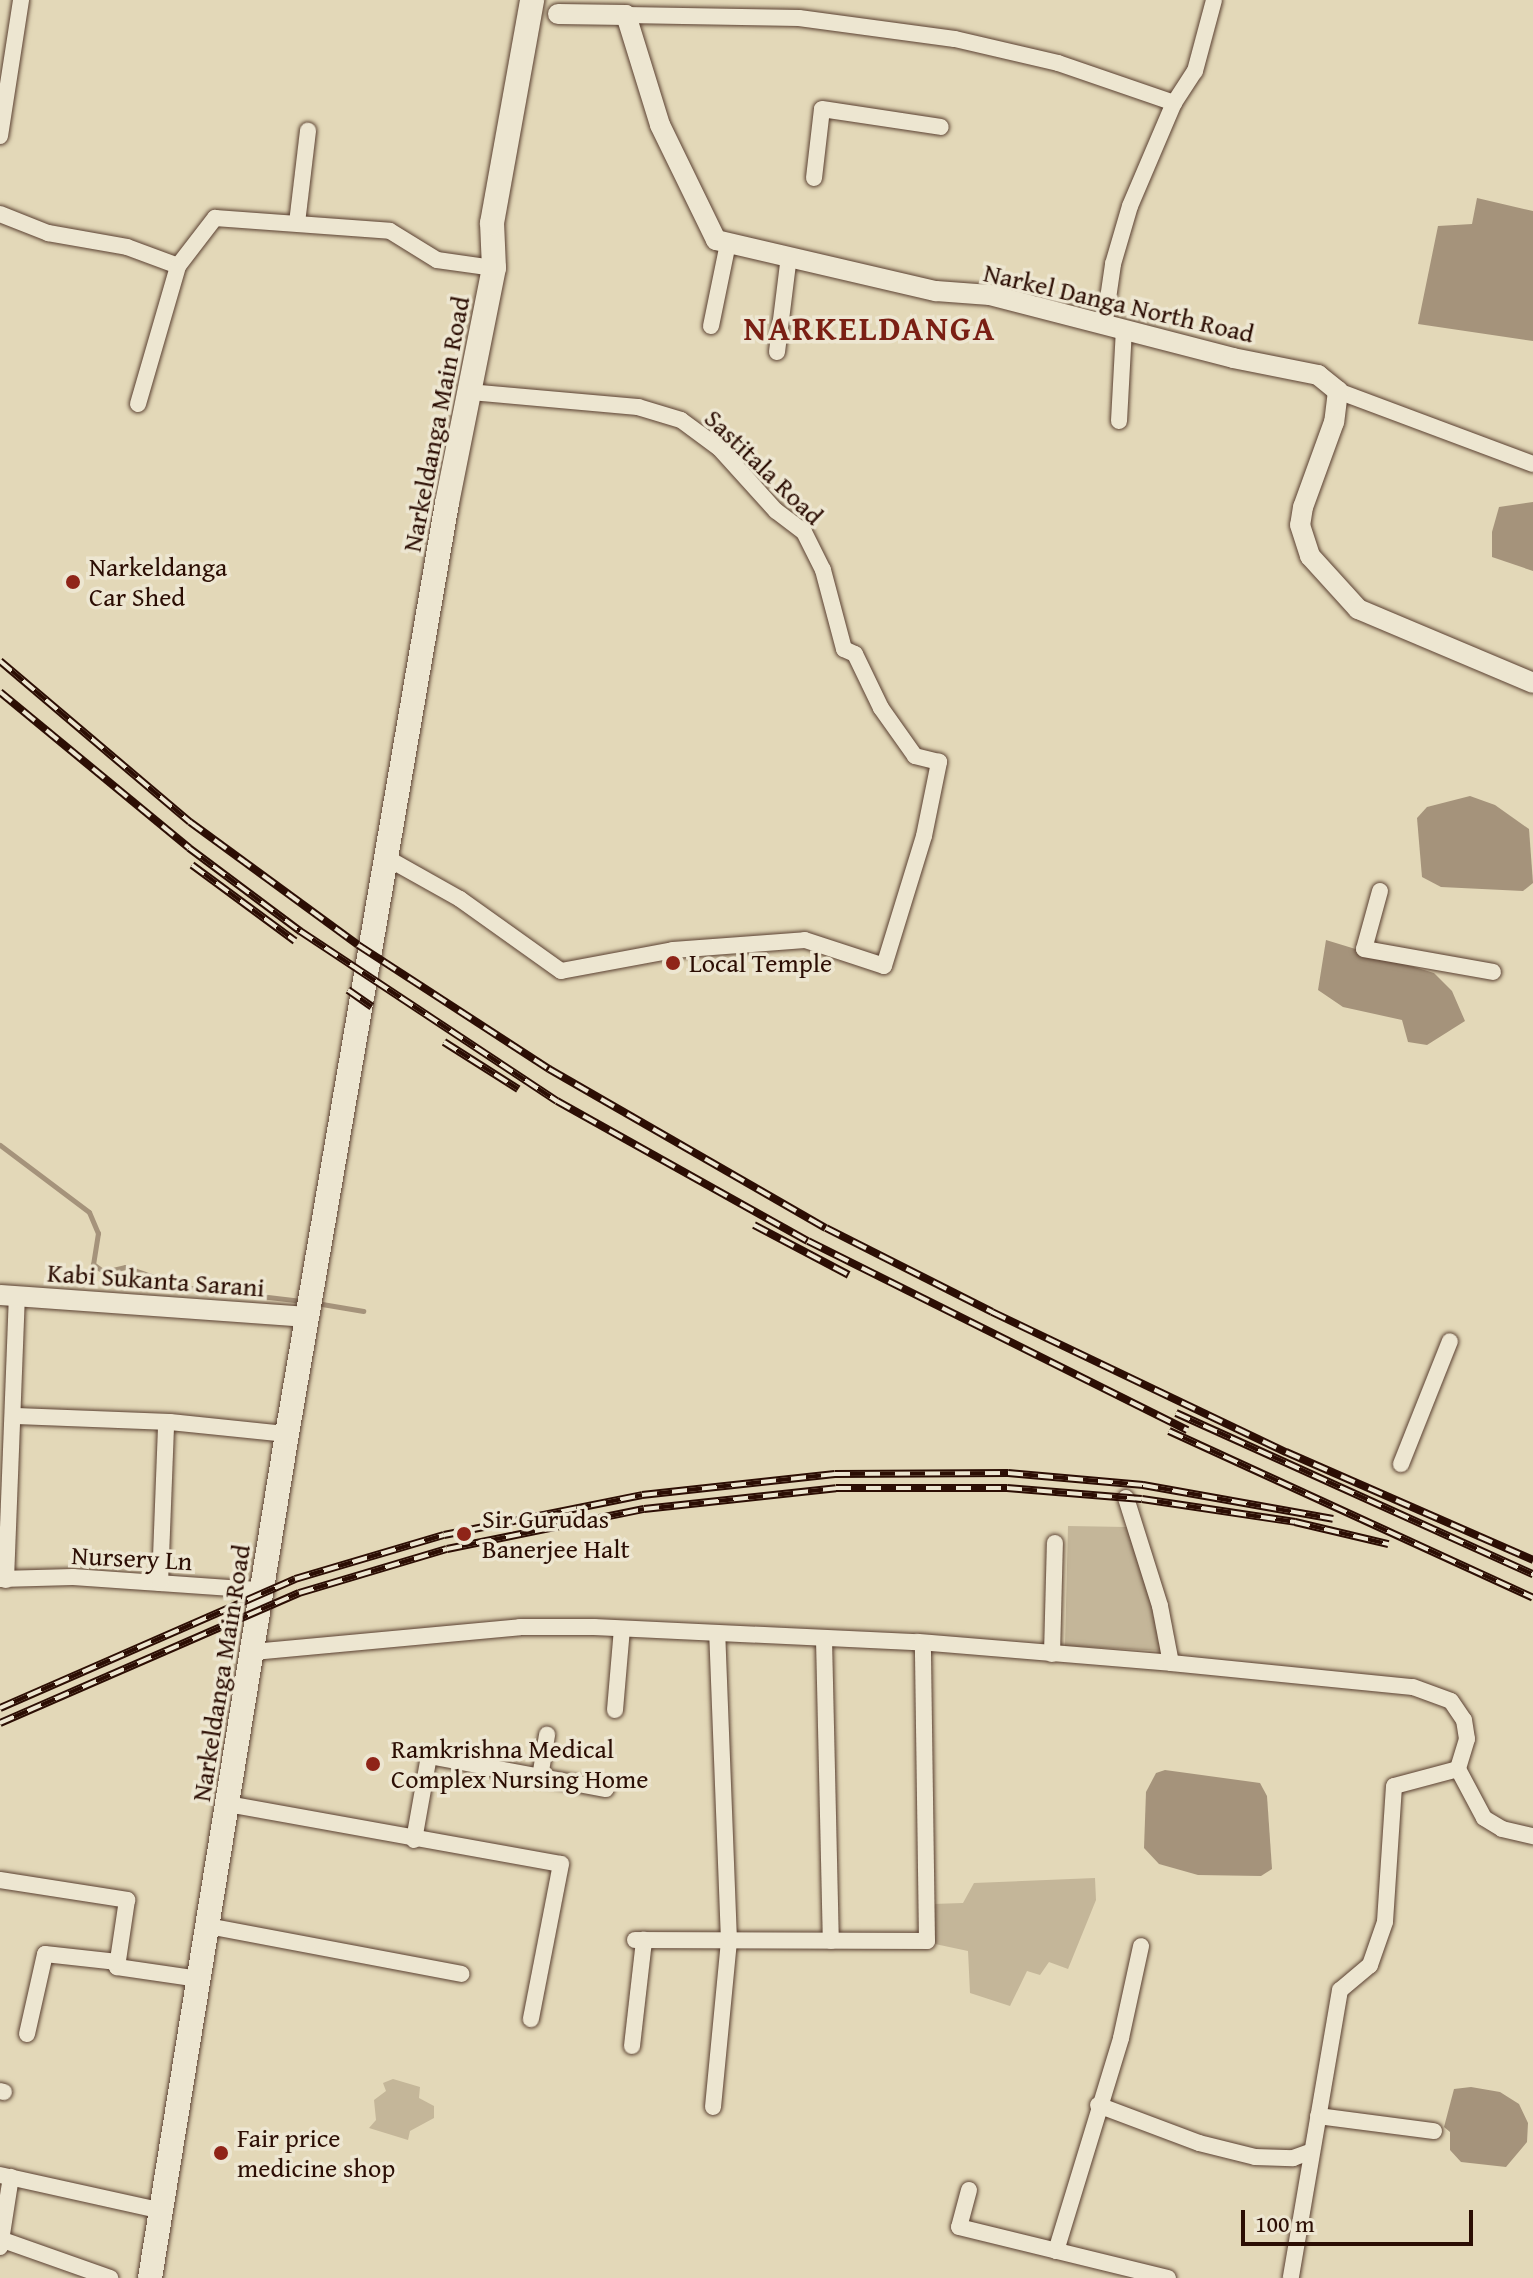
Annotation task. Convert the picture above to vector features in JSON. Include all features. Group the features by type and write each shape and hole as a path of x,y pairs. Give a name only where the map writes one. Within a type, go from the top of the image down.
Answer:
{"main road":[{"name":"Narkeldanga Main Road","path":"150,2278 287,1434 494,268 492,223 532,0"}],"street":[{"path":"0,136 21,0"},
{"path":"1119,421 1113,264 1130,206 1174,103 1195,71 1210,28 1214,0"},
{"path":"558,14 799,18 955,39 1058,63 1174,103"},
{"path":"626,15 660,125 716,240 728,243 711,326"},
{"path":"814,178 822,109 941,127"},
{"path":"297,223 308,131"},
{"path":"0,214 48,233 127,247 178,266"},
{"path":"138,404 178,266 215,218 390,231 437,260 494,268"},
{"name":"Narkel Danga North Road","path":"728,243 936,291 990,295 1318,375 1338,391"},
{"path":"777,352 789,256"},
{"path":"1533,464 1338,391 1334,422 1303,507 1300,525 1310,556 1358,609 1533,683"},
{"name":"Sastitala Road","path":"387,858 460,899 561,971 673,950 805,940 884,966 924,836 939,762 915,756 881,708 855,654 844,649 823,570 804,532 776,511 719,448 681,420 638,407 471,392"},
{"path":"1380,891 1364,949 1493,972"},
{"path":"3,1580 16,1416 8,1295"},
{"name":"Kabi Sukanta Sarani","path":"8,1295 308,1317"},
{"path":"1401,1464 1450,1341"},
{"path":"16,1416 287,1434"},
{"path":"160,1583 166,1424"},
{"path":"1126,1498 1160,1606 1171,1663"},
{"path":"1052,1654 1055,1543"},
{"name":"Nursery Ln","path":"3,1580 73,1577 261,1590"},
{"path":"253,1652 520,1627 622,1629 1052,1654 1413,1687 1451,1701 1464,1720 1467,1739 1458,1769 1484,1818 1502,1829 1533,1836"},
{"path":"615,1710 622,1629"},
{"path":"713,2107 729,1941 717,1634"},
{"path":"824,1639 831,1941"},
{"path":"632,2046 639,1940 927,1941 923,1645"},
{"path":"540,1777 547,1735"},
{"path":"414,1840 429,1756 606,1789"},
{"path":"1291,2278 1340,1990 1370,1965 1385,1922 1394,1786 1458,1769"},
{"path":"228,1804 414,1840 561,1864 531,2019"},
{"path":"0,1880 127,1900 117,1967 199,1979"},
{"path":"208,1926 461,1974"},
{"path":"1056,2251 1098,2105 1121,2038 1141,1946"},
{"path":"27,2034 45,1954 118,1962"},
{"path":"1098,2105 1199,2143 1255,2157 1293,2158 1312,2151"},
{"path":"1318,2116 1434,2131"},
{"path":"110,2278 1,2243 6,2176 162,2211"},
{"path":"969,2190 959,2227 1168,2278"}],"shaded area":[{"path":"1477,198 1533,211 1533,341 1418,324 1438,226 1472,224"},
{"path":"1533,502 1533,571 1492,557 1492,532 1499,507"},
{"path":"1470,796 1495,805 1529,829 1533,883 1523,891 1441,887 1422,877 1417,818 1427,807"},
{"path":"1326,940 1434,973 1452,991 1465,1021 1427,1045 1408,1042 1402,1020 1343,1007 1318,990"},
{"path":"1068,1526 1127,1527 1166,1651 1065,1646"},
{"path":"1165,1770 1260,1783 1267,1796 1272,1869 1261,1876 1198,1875 1159,1864 1144,1848 1146,1792 1156,1773"},
{"path":"1095,1878 1096,1900 1068,1969 1049,1962 1040,1975 1027,1971 1010,2006 970,1993 968,1951 935,1944 932,1904 963,1903 974,1883"},
{"path":"393,2079 420,2087 419,2098 434,2106 434,2118 410,2131 408,2140 369,2128 376,2120 374,2100 386,2091 383,2083"},
{"path":"1471,2087 1500,2092 1519,2104 1528,2123 1527,2142 1506,2167 1461,2162 1450,2150 1450,2132 1444,2127 1454,2089"}],"waterway":[{"path":"0,1145 89,1212 98,1233 93,1264 104,1272 125,1267 183,1287 303,1301"},
{"path":"316,1303 363,1311"}],"railway":[{"path":"0,661 190,822 358,945 549,1069 826,1228 992,1312 1286,1452 1533,1560"},
{"path":"0,692 189,848 300,931 557,1101 808,1241 1187,1430"},
{"path":"192,865 295,941"},
{"path":"348,990 372,1007"},
{"path":"444,1042 518,1089"},
{"path":"754,1225 849,1275"},
{"path":"1176,1413 1533,1574"},
{"path":"1169,1431 1533,1598"},
{"path":"0,1708 295,1579 444,1535 642,1495 835,1474 1008,1473 1143,1485 1333,1519"},
{"path":"0,1723 299,1593 447,1549 644,1509 836,1488 1007,1488 1142,1499 1295,1522 1388,1544"}],"place":[{"name":"Narkeldanga Car Shed","path":"73,582"},
{"name":"Local Temple","path":"673,963"},
{"name":"Sir Gurudas Banerjee Halt","path":"464,1534"},
{"name":"Ramkrishna Medical Complex Nursing Home","path":"373,1764"},
{"name":"Fair price medicine shop","path":"221,2153"}],"district":[{"name":"NARKELDANGA","path":"870,328"}]}
